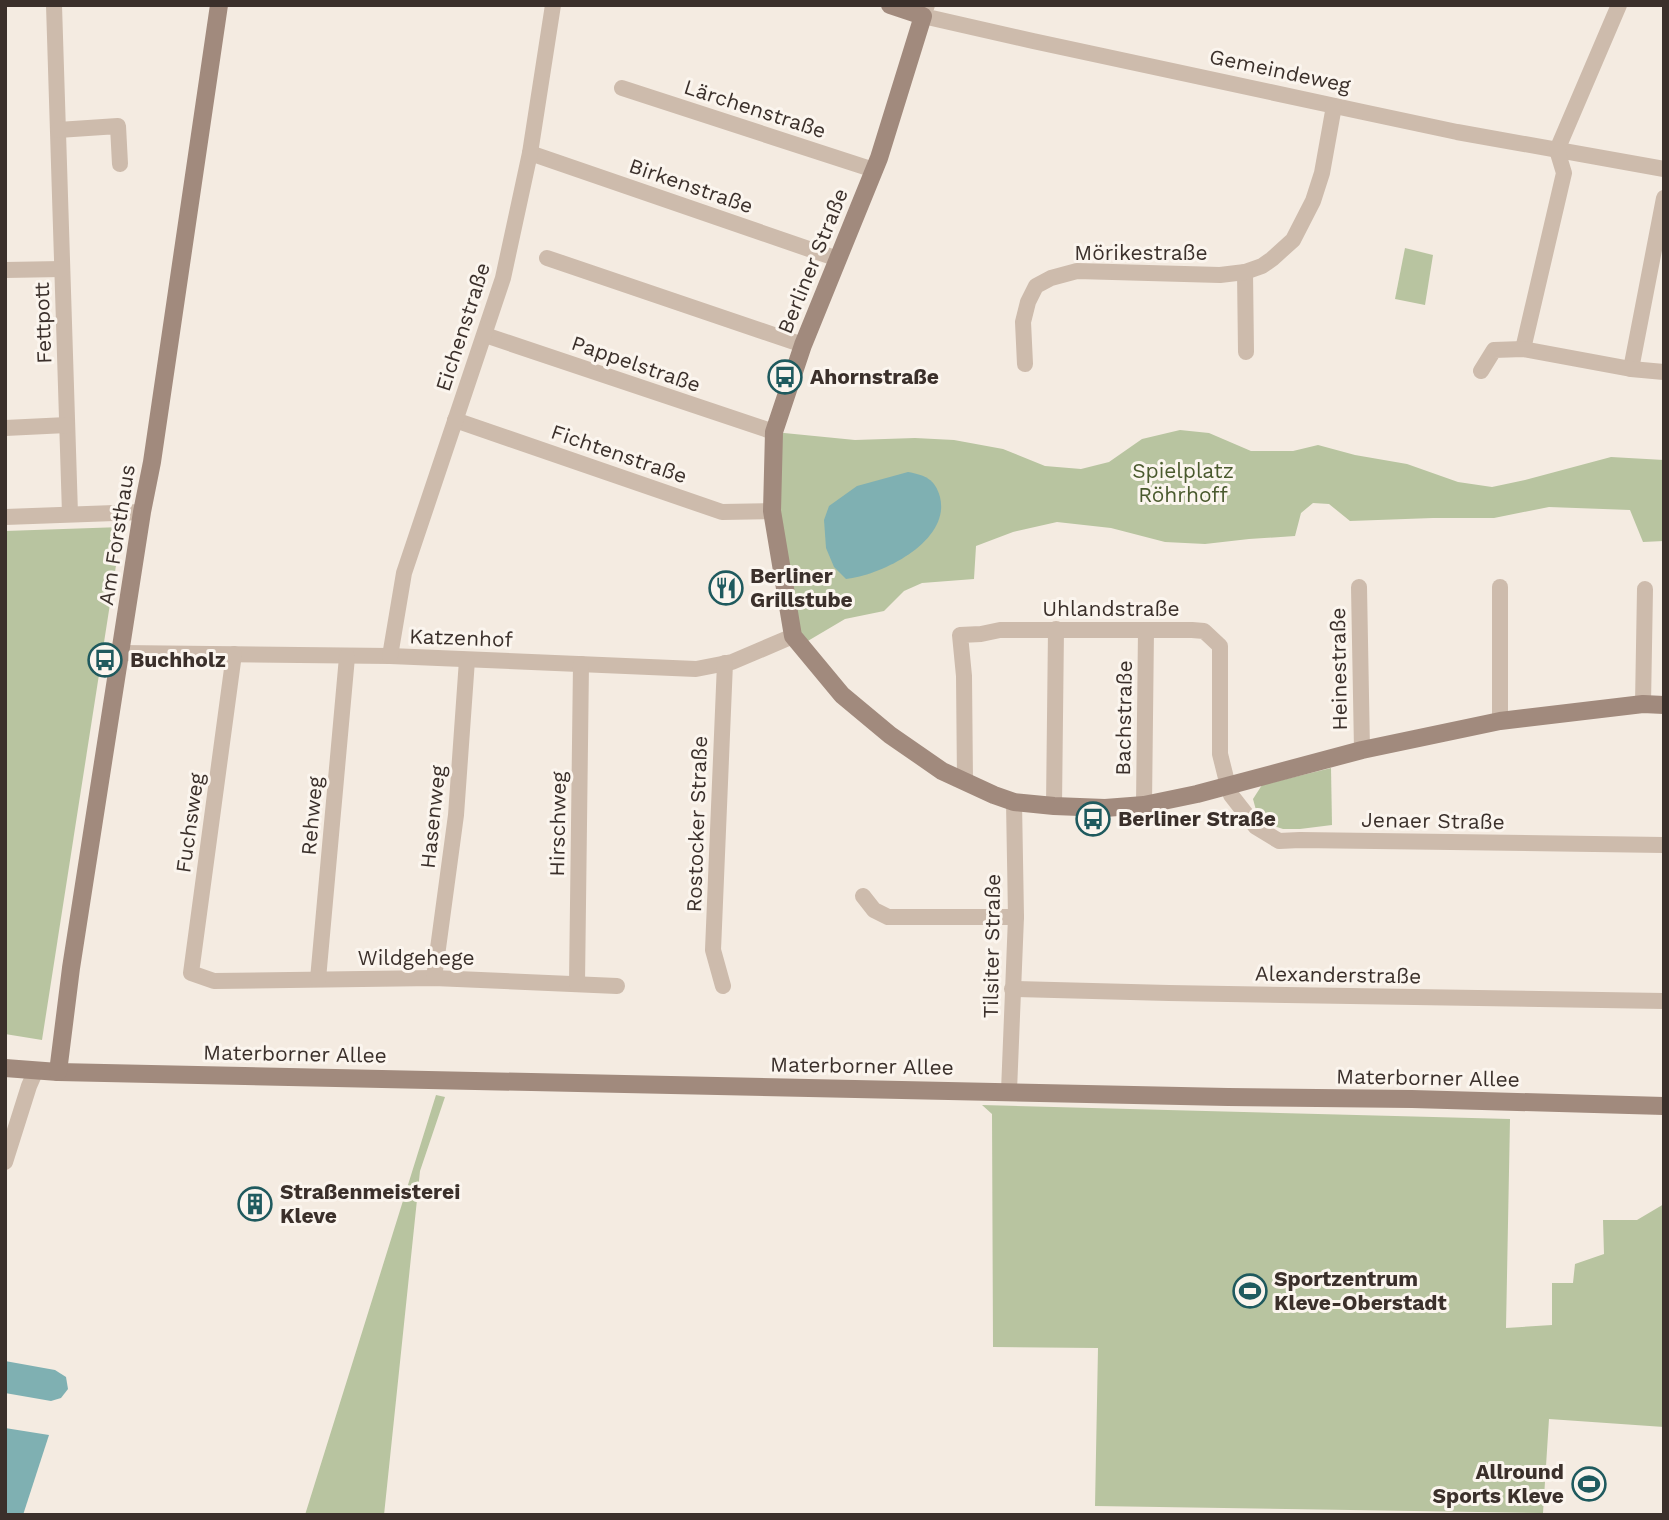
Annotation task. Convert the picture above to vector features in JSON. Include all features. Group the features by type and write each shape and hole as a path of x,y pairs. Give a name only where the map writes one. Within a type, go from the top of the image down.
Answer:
{"street":[{"name":"Fettpott","path":"54,5 70,514"},
{"name":"Am Forsthaus","path":"58,1072 71,968 152,462 219,5"},
{"name":"Eichenstraße","path":"390,656 404,573 503,278 530,153 553,5"},
{"name":"Gemeindeweg","path":"890,5 925,10 1033,41 1334,106 1457,132 1664,169"},
{"path":"1523,349 1564,173 1558,150 1619,5"},
{"name":"Berliner Straße","path":"793,636 772,511 774,432 803,345 874,170 925,10"},
{"name":"Lärchenstraße","path":"622,88 874,170"},
{"name":"Mörikestraße","path":"1025,365 1023,322 1028,302 1037,286 1051,278 1077,271 1220,275 1262,266 1272,259 1293,240 1312,201 1322,173 1334,106"},
{"path":"58,130 118,118 120,164"},
{"name":"Birkenstraße","path":"530,153 838,259"},
{"path":"1631,369 1664,198"},
{"path":"547,258 803,345"},
{"path":"5,270 62,268"},
{"path":"1245,271 1246,352"},
{"name":"Pappelstraße","path":"485,335 774,432"},
{"path":"1481,371 1494,350 1523,349 1631,369 1664,372"},
{"name":"Fichtenstraße","path":"455,420 722,512 772,511"},
{"path":"5,428 67,425"},
{"path":"5,517 142,512"},
{"name":"Heinestraße","path":"1359,587 1362,750"},
{"path":"1500,587 1500,721"},
{"path":"1643,704 1645,589"},
{"path":"1054,806 1056,629"},
{"name":"Uhlandstraße","path":"965,781 964,676 960,635 1000,630 1192,630 1204,631 1220,646 1220,754 1227,786"},
{"name":"Bachstraße","path":"1144,806 1146,630"},
{"path":"793,636 842,695 890,735 942,771 1014,802 1054,806 1144,806 1362,750 1500,721 1643,704 1664,705"},
{"name":"Katzenhof","path":"121,653 390,656 696,669 732,662 793,636"},
{"name":"Fuchsweg","path":"214,981 191,973 234,654"},
{"name":"Rehweg","path":"318,979 347,657"},
{"name":"Hasenweg","path":"435,978 456,816 467,660"},
{"name":"Rostocker Straße","path":"723,986 713,950 725,663"},
{"name":"Hirschweg","path":"578,984 581,664"},
{"name":"Jenaer Straße","path":"1227,786 1255,826 1279,841 1664,845"},
{"name":"Tilsiter Straße","path":"1009,1091 1016,917 1014,802"},
{"path":"863,895 874,910 888,917 1016,917"},
{"name":"Wildgehege","path":"214,981 435,978 617,986"},
{"name":"Alexanderstraße","path":"1012,989 1664,1001"},
{"name":"Materborner Allee","path":"5,1068 58,1072 1664,1106"},
{"path":"5,1162 36,1070"}],"green space":[{"path":"1405,248 1433,255 1425,305 1395,299"},
{"name":"Spielplatz Röhrhoff","path":"1180,430 1209,433 1251,451 1293,451 1318,445 1407,464 1458,482 1492,487 1611,457 1664,460 1664,541 1643,542 1630,510 1549,507 1494,518 1350,521 1329,504 1313,503 1301,513 1295,536 1205,544 1165,542 1111,528 1057,522 1013,532 976,546 974,579 922,583 904,591 884,611 845,619 801,645 772,511 774,432 855,440 954,440 1003,449 1045,466 1081,469 1109,462 1142,439"},
{"path":"122,527 42,1040 5,1034 5,531"},
{"path":"1331,768 1332,825 1283,829 1259,821 1253,799 1262,785"},
{"path":"436,1095 445,1097 420,1171 384,1515 305,1515"},
{"name":"Sportzentrum Kleve-Oberstadt","path":"982,1105 1510,1119 1506,1328 1552,1325 1552,1283 1573,1283 1575,1264 1604,1254 1603,1220 1637,1220 1664,1204 1664,1427 1549,1419 1543,1513 1095,1506 1098,1348 993,1347 992,1114"}],"water":[{"path":"908,472 928,479 938,491 941,513 935,528 911,553 894,563 877,571 846,579 834,567 826,548 824,520 829,506 857,486"},
{"path":"5,1361 55,1370 66,1377 68,1389 61,1398 51,1401 5,1393"},
{"path":"5,1428 49,1435 23,1515 5,1515"}],"place":[{"name":"Ahornstraße","path":"785,377"},
{"name":"Berliner Grillstube","path":"726,588"},
{"name":"Buchholz","path":"105,660"},
{"name":"Berliner Straße","path":"1093,819"},
{"name":"Straßenmeisterei Kleve","path":"255,1204"},
{"name":"Sportzentrum Kleve-Oberstadt","path":"1250,1291"},
{"name":"Allround Sports Kleve","path":"1589,1484"}]}
